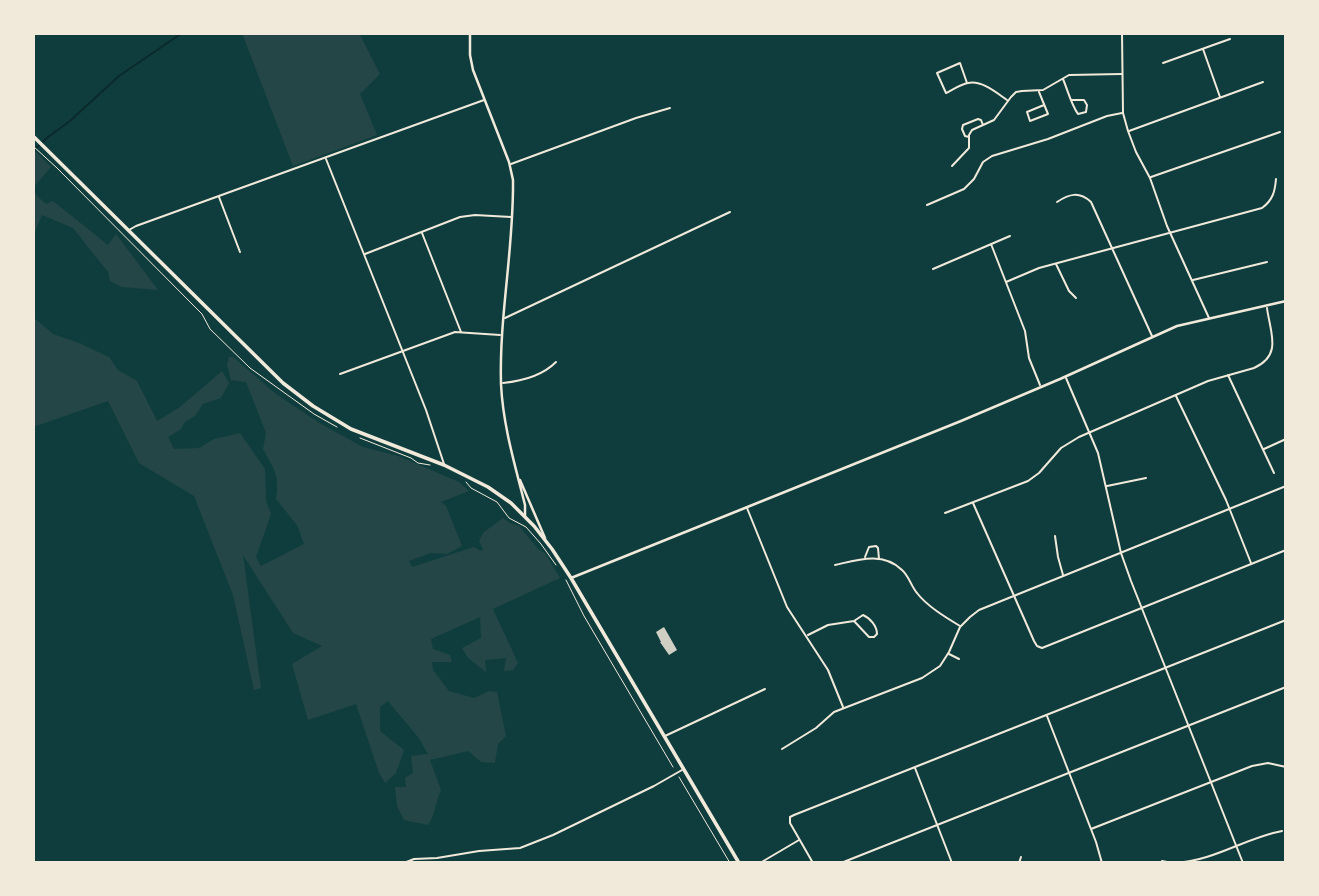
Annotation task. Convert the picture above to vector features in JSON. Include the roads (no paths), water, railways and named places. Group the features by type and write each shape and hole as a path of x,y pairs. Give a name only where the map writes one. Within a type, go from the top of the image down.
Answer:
{"main road":[{"path":"33,136 250,353 299,397 351,429 444,465 488,487 525,517 547,541 739,863"}],"street":[{"path":"470,33 471,61 510,164 513,180 501,384 507,432 525,517"},
{"path":"1122,33 1122,113 1136,152 1150,178 1163,215 1209,318"},
{"path":"1163,63 1230,39"},
{"path":"1203,48 1221,97"},
{"path":"967,83 960,63 937,73 946,93 967,83 986,87 1008,100"},
{"path":"952,166 969,148 972,131 997,117 1008,100 1019,91 1039,91 1073,75 1122,74"},
{"path":"1062,78 1071,100 1078,114 1086,111 1084,100 1071,100"},
{"path":"1128,131 1263,82"},
{"path":"1039,91 1048,114 1030,121 1027,112 1044,105"},
{"path":"128,231 484,100"},
{"path":"510,164 670,108"},
{"path":"927,205 964,189 974,179 983,162 992,156 1122,113"},
{"path":"970,137 965,136 963,125 978,119 983,125"},
{"path":"1150,178 1280,132"},
{"path":"325,158 444,465"},
{"path":"1006,282 1056,263 1262,208 1272,198 1276,179"},
{"path":"1057,202 1074,194 1089,200 1094,207 1153,337"},
{"path":"218,196 240,253"},
{"path":"504,318 730,212"},
{"path":"364,255 466,215 511,217"},
{"path":"422,232 461,332"},
{"path":"933,269 1010,236"},
{"path":"991,244 1026,331 1029,358 1041,386"},
{"path":"1192,281 1267,262"},
{"path":"1056,263 1069,291 1076,298"},
{"path":"568,578 961,421 1184,324 1286,301"},
{"path":"945,513 1032,479 1069,442 1208,381 1258,366 1273,348 1266,305"},
{"path":"340,374 432,339 461,332 502,335"},
{"path":"501,384 530,378 545,372 556,362"},
{"path":"1228,374 1274,473"},
{"path":"1065,377 1098,453 1121,553 1242,863"},
{"path":"1176,395 1252,564"},
{"path":"1263,450 1286,439"},
{"path":"518,474 547,541"},
{"path":"1106,486 1146,478"},
{"path":"782,749 816,728 834,712 922,678 940,666 960,627 979,610 1286,486"},
{"path":"515,507 522,502 522,496"},
{"path":"973,503 1034,641 1040,648 1286,550"},
{"path":"747,507 787,607 828,670 844,708"},
{"path":"1055,537 1064,576"},
{"path":"865,558 867,549 876,546 879,559"},
{"path":"835,565 865,558 893,564 902,570 927,603 960,627"},
{"path":"807,636 828,625 854,621 865,615 876,627 877,634 867,636 854,621"},
{"path":"813,863 790,823 790,817 1286,620"},
{"path":"948,654 959,659"},
{"path":"841,863 1286,687"},
{"path":"664,737 765,689"},
{"path":"1046,715 1102,863"},
{"path":"1091,829 1257,764 1286,766"},
{"path":"914,767 952,863"},
{"path":"404,863 414,859 520,848 553,835 683,769"},
{"path":"1162,861 1174,863 1205,858 1282,831"},
{"path":"760,863 800,839"},
{"path":"1019,863 1021,857"}],"waterway":[{"path":"33,151 119,76 182,33"}]}
